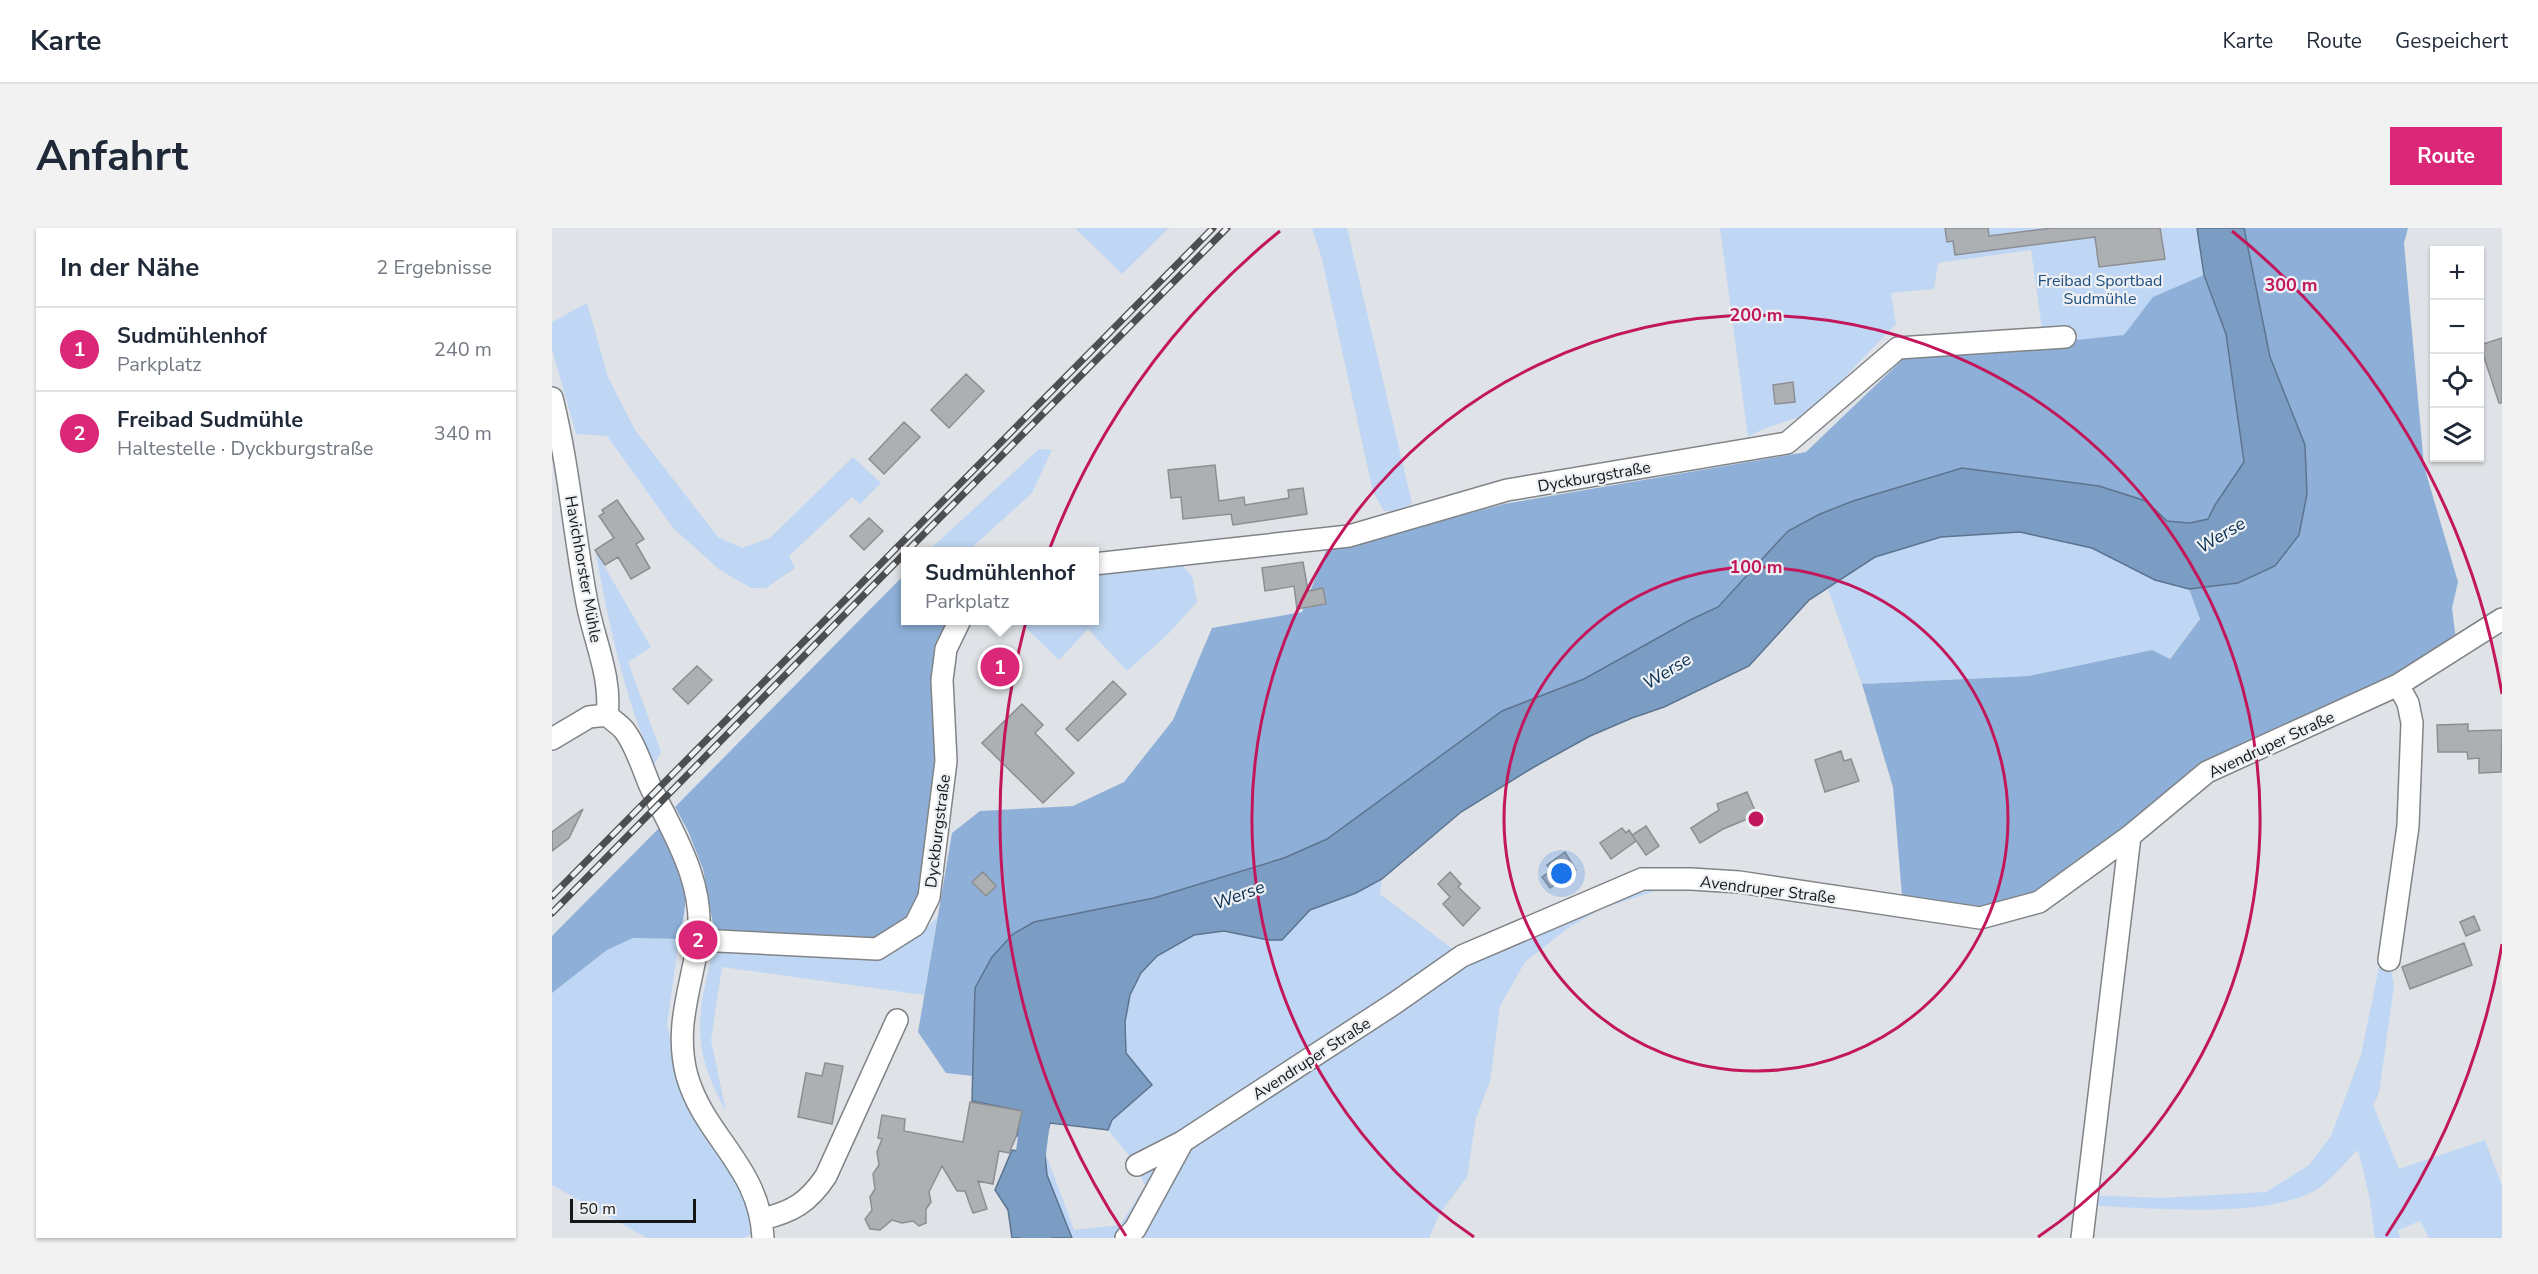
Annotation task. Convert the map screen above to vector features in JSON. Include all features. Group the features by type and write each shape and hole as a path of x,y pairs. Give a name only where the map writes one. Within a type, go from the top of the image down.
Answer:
{"street":[{"name":"Dyckburgstraße","path":"1099,564 1349,536 1507,490 1787,443 1898,348 2065,337"},
{"name":"Havichhorster Mühle","path":"552,398 564,444 587,603 609,696 607,715"},
{"name":"Avendruper Straße","path":"1126,1238 1135,1229 1182,1142 1395,1003 1462,956 1642,879 1739,882 1980,918 2039,902 2130,836 2207,772 2398,685 2502,619"},
{"name":"Dyckburgstraße","path":"698,940 877,949 915,925 929,897 946,760 942,680 946,649 958,625"},
{"path":"2389,960 2408,826 2411,734 2409,703 2398,685"},
{"path":"552,739 589,717 607,715 625,730 679,840 691,871 698,905 698,940 681,1031 687,1074 693,1094 703,1111 743,1169 755,1194 762,1228 813,1196 826,1176 897,1020"},
{"path":"2082,1238 2130,836"},
{"path":"1137,1165 1182,1142"}],"green space":[{"path":"1075,228 1169,228 1122,274"},
{"path":"1312,228 1347,228 1412,503 1401,511 1384,511 1373,492 1322,259"},
{"name":"Freibad Sportbad Sudmühle","path":"1720,228 2197,228 2204,275 2226,334 2044,343 2031,250 1938,263 1934,289 1891,293 1896,324 1809,414 1763,429 1748,437"},
{"path":"587,303 608,377 635,430 718,537 742,548 770,538 853,457 881,483 860,504 852,497 789,556 795,568 766,588 751,588 720,570 673,528 607,436 576,434 552,349 552,322"},
{"path":"1039,449 1052,450 1032,493 972,547 932,547"},
{"path":"2020,532 2092,548 2155,580 2189,589 2200,619 2169,659 2151,650 2029,676 1862,684 1828,589 1875,557 1941,537"},
{"path":"595,550 651,647 628,662 661,752 654,765 626,686"},
{"path":"1181,564 1192,576 1197,602 1167,635 1127,671 1088,629 1059,660 1023,625 1099,625 1099,573"},
{"path":"1382,879 1380,894 1462,956 1642,879 1691,879 1601,909 1568,928 1525,962 1500,1006 1490,1081 1476,1118 1467,1177 1440,1213 1429,1238 1072,1238 1047,1175 1046,1154 1074,1230 1120,1225 1145,1186 1137,1165 1108,1130 1112,1120 1151,1085 1128,1056 1124,1033 1125,1015 1130,997 1138,980 1149,965 1162,952 1195,935 1218,932 1282,940 1310,910 1356,893"},
{"path":"937,918 924,995 722,967 711,1040 726,1111 708,1071 700,1036 702,1000 712,956 722,949 924,929"},
{"path":"633,938 679,939 667,1025 674,1053 750,1200 754,1233 744,1238 647,1238 552,1185 552,993 607,950"},
{"path":"2389,960 2394,986 2379,1093 2373,1105 2399,1169 2485,1140 2502,1186 2502,1238 2429,1238 2420,1221 2398,1230 2400,1238 2375,1238 2369,1195 2358,1150 2319,1188 2292,1200 2235,1209 2203,1210 2085,1205 2086,1195 2162,1198 2266,1192 2309,1165 2331,1136 2361,1055 2379,967"}],"shaded area":[{"path":"2244,228 2408,228 2404,243 2424,466 2458,582 2452,608 2457,648 2207,772 2039,902 1980,918 1903,908 1893,787 1862,684 2029,676 2152,650 2170,659 2200,619 2189,589 2238,583 2299,535 2307,494 2305,445 2270,357"},
{"path":"2204,275 2226,334 2244,463 2208,519 2190,523 2167,521 2146,501 2100,486 1853,501 1820,514 1788,531 1718,607 1690,620 1584,679 1502,711 1327,839 1284,858 1154,898 1034,922 975,988 973,1076 946,1073 918,1032 952,833 980,811 1073,806 1124,782 1173,720 1212,628 1302,612 1326,551 1504,504 1806,452 1904,358 2124,335 2153,297"},
{"path":"901,578 901,625 956,625 922,894 908,921 870,942 715,935 703,869 688,831 675,807"},
{"path":"662,825 684,880 685,905 679,939 633,938 607,950 552,993 552,936"}],"water":[{"path":"2197,228 2244,228 2270,357 2305,445 2307,494 2299,535 2275,566 2238,583 2189,589 2155,580 2092,548 2020,532 1941,537 1875,557 1809,600 1749,666 1664,707 1590,736 1534,767 1461,812 1382,879 1356,893 1310,910 1282,940 1268,940 1224,931 1194,935 1157,956 1141,973 1130,995 1125,1022 1126,1053 1152,1085 1112,1120 1108,1130 1050,1123 1045,1142 1017,1136 1022,1111 972,1101 975,988 992,957 1013,934 1034,922 1154,898 1284,858 1327,839 1502,711 1584,679 1690,620 1718,607 1788,531 1820,514 1853,501 1962,468 2099,486 2146,501 2167,521 2190,523 2208,519 2244,462 2226,334 2204,275"},
{"path":"1012,1150 1045,1155 1047,1175 1072,1238 1012,1238 1008,1210 995,1190"}],"building":[{"path":"1945,228 1988,228 1989,236 2052,228 2160,228 2165,259 2099,267 2095,237 1955,255 1953,241 1947,242"},
{"path":"2502,338 2502,403 2499,403 2484,357 2484,344"},
{"path":"966,374 984,391 949,428 931,410"},
{"path":"1793,382 1795,402 1775,404 1773,385"},
{"path":"904,422 920,437 884,474 869,459"},
{"path":"1215,465 1219,501 1244,497 1245,505 1289,498 1288,490 1303,488 1307,514 1233,525 1231,514 1183,519 1181,497 1171,498 1168,470"},
{"path":"617,500 644,539 636,544 650,568 631,579 618,557 605,565 595,550 614,538 599,516 604,513 602,510"},
{"path":"869,518 883,531 864,550 850,536"},
{"path":"1303,562 1308,591 1323,588 1326,604 1297,609 1294,586 1265,591 1262,568"},
{"path":"697,666 712,680 688,704 673,689"},
{"path":"1113,681 1126,694 1078,741 1066,729"},
{"path":"1022,704 1043,725 1035,733 1074,773 1043,803 982,743"},
{"path":"2468,724 2468,731 2502,730 2501,772 2479,773 2479,758 2468,759 2467,752 2438,752 2437,725"},
{"path":"1841,751 1844,761 1851,759 1859,781 1825,792 1815,760"},
{"path":"1747,792 1757,815 1723,829 1700,843 1691,828 1719,810 1717,804"},
{"path":"583,809 569,838 552,851 552,832"},
{"path":"1646,826 1659,846 1646,855 1632,835"},
{"path":"1622,828 1626,833 1629,830 1636,841 1611,859 1600,843"},
{"path":"1565,852 1576,870 1550,888 1542,877 1551,871 1547,865"},
{"path":"983,872 996,886 986,896 972,882"},
{"path":"1450,872 1461,884 1458,887 1480,908 1463,926 1443,904 1450,897 1438,884"},
{"path":"2474,916 2480,930 2466,936 2460,922"},
{"path":"2464,943 2472,965 2410,989 2402,967"},
{"path":"825,1063 843,1066 832,1124 798,1117 806,1073 822,1076"},
{"path":"970,1102 1022,1111 1016,1137 1009,1153 999,1151 993,1184 978,1181 987,1209 973,1213 965,1191 957,1191 942,1166 929,1192 931,1202 926,1209 926,1223 919,1226 913,1221 902,1223 892,1220 880,1230 870,1229 865,1219 872,1210 870,1197 875,1189 873,1174 879,1165 877,1152 882,1139 878,1138 882,1115 905,1119 904,1131 963,1142"}],"waterway":[{"name":"Werse","path":"1036,1238 1026,1190 1038,1099"}],"railway":[{"path":"552,896 1213,228"},
{"path":"911,547 1227,228"},
{"path":"552,913 901,557"}],"place":[{"name":"Sudmühlenhof","path":"1000,667"},
{"name":"Freibad Sudmühle","path":"698,940"}]}
